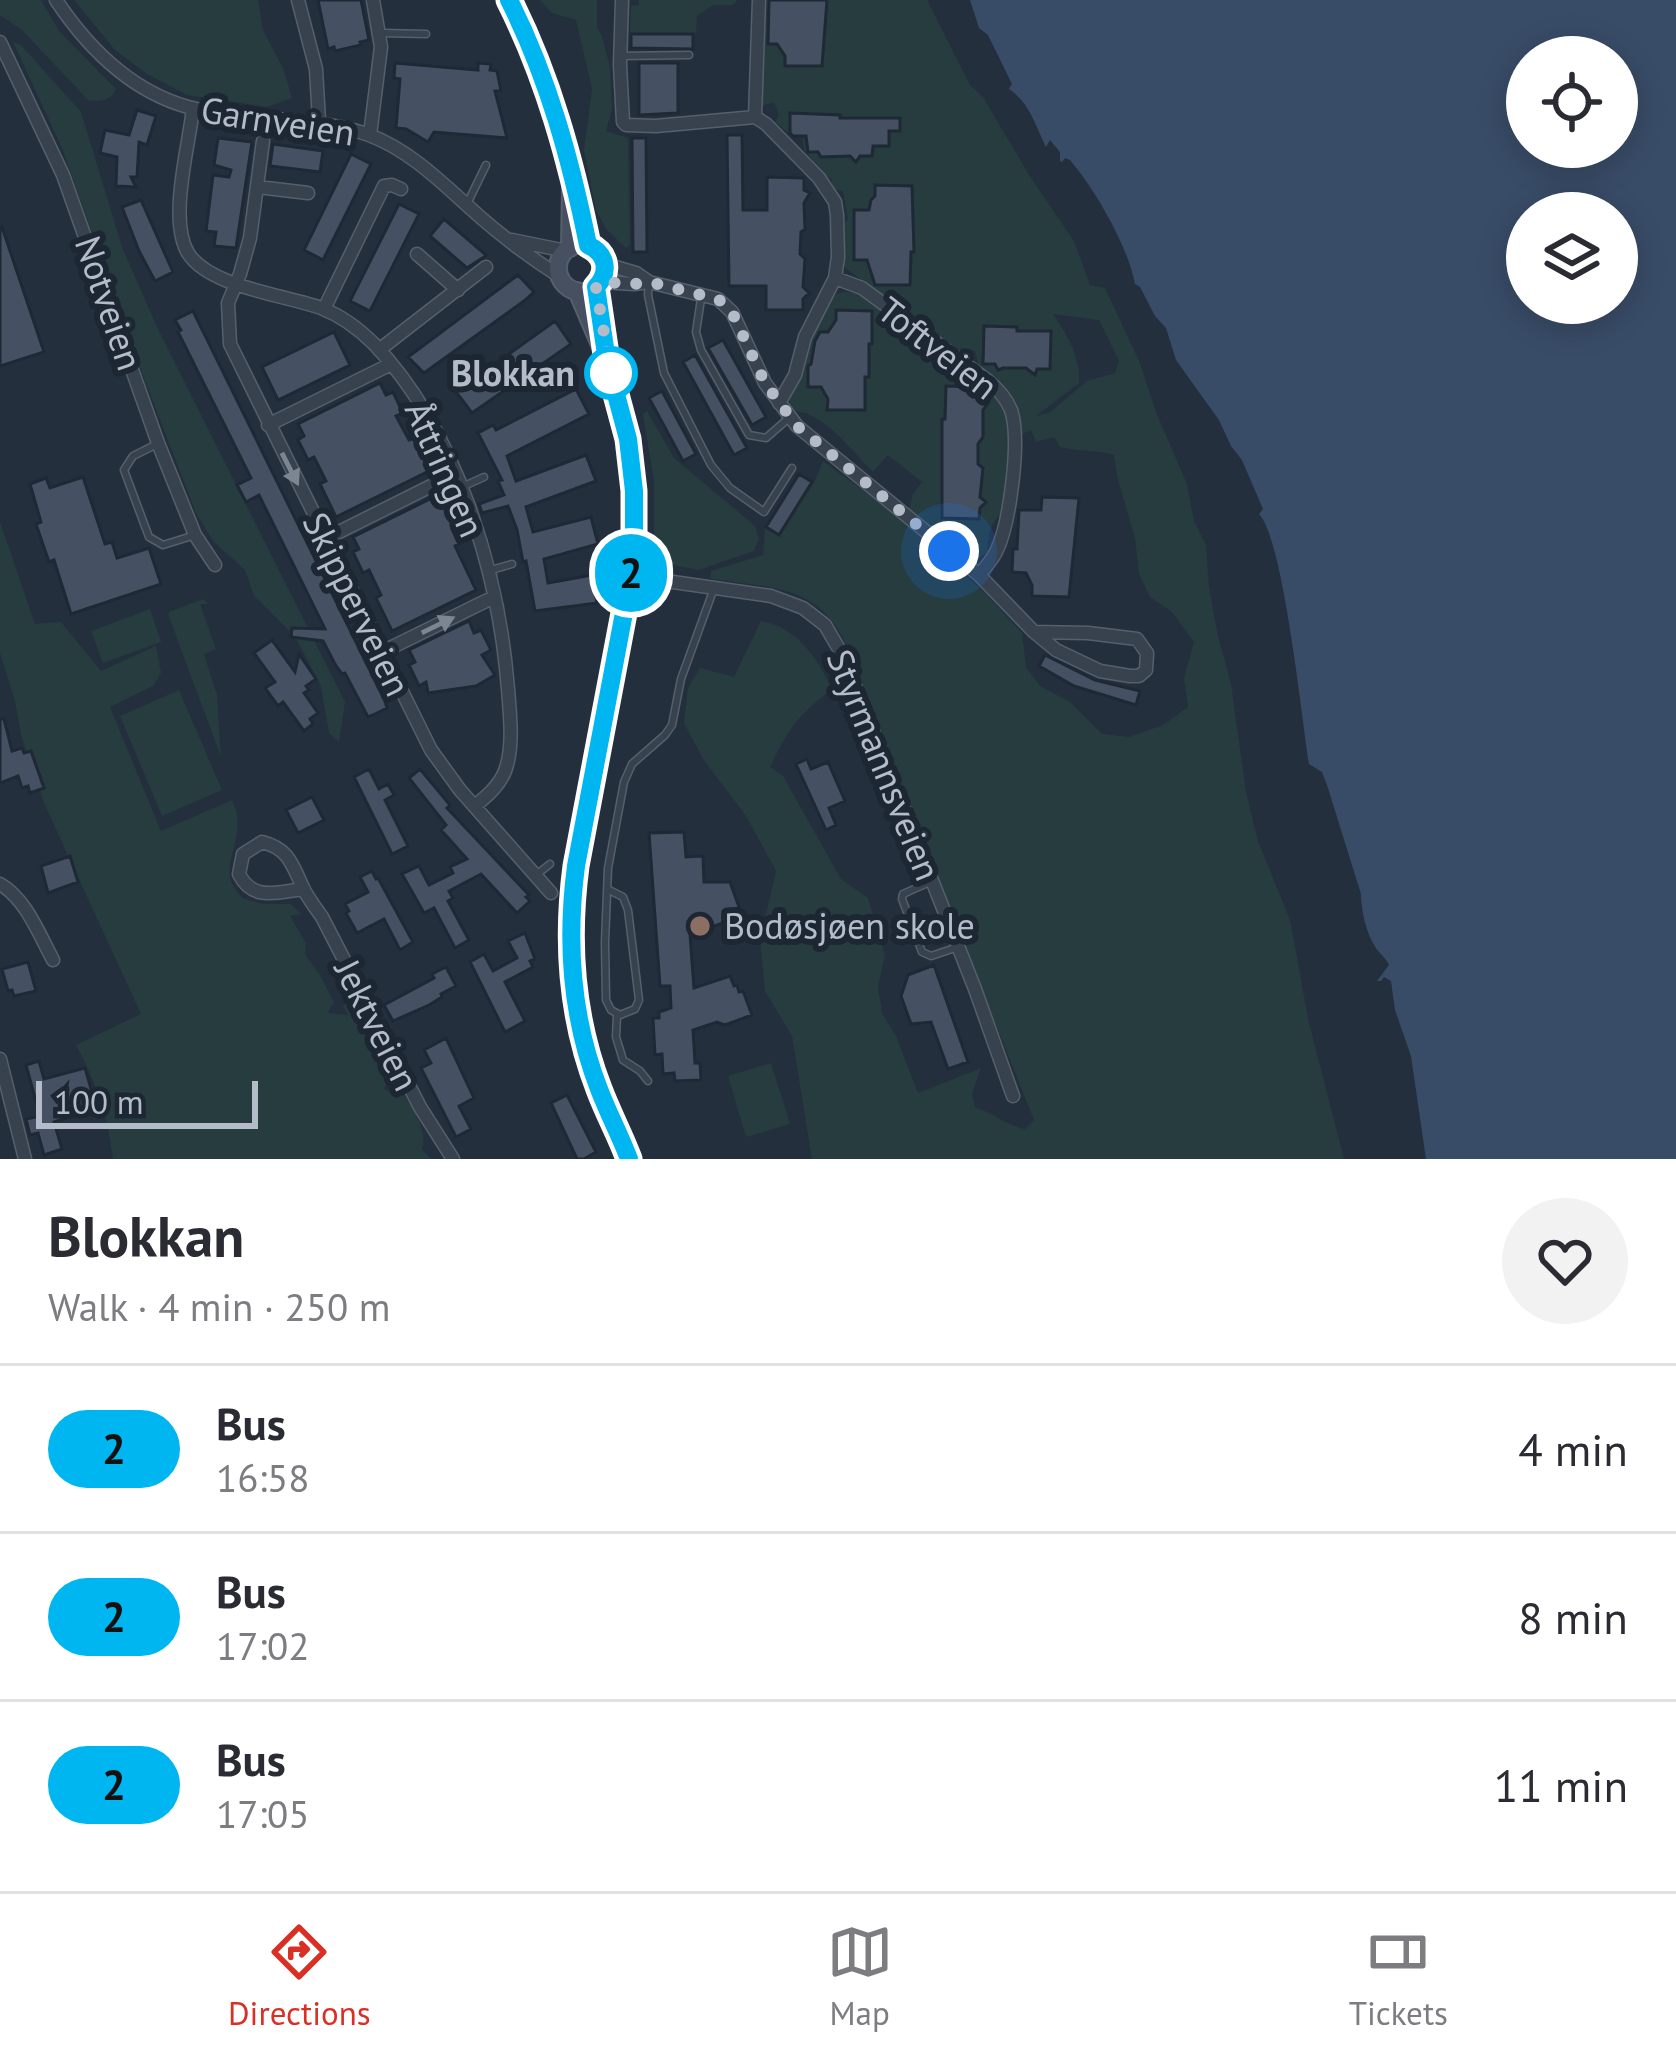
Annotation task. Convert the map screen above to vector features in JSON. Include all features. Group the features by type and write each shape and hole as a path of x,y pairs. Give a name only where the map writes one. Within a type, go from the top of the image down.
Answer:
{"street":[{"name":"Garnveien","path":"56,0 107,61 146,88 193,108 319,122 370,135 412,158 505,238 560,276"},
{"path":"298,0 316,69 319,122"},
{"path":"370,135 381,33 373,0"},
{"path":"509,0 542,71 580,203 575,248 559,262 560,276 577,291 607,361 632,465 631,576 570,909 572,978 585,1044 599,1091 629,1159"},
{"path":"622,0 621,118 626,125 755,117 806,163 835,202 835,278 813,318 795,375 778,403"},
{"path":"755,117 759,0"},
{"name":"Notveien","path":"0,42 82,222 158,443 195,535 215,565"},
{"name":"Åttringen","path":"193,108 180,212 185,248 199,266 234,284 324,309 348,321 379,350 413,394 458,481 488,571 507,675 509,741 504,774 476,806"},
{"name":"Skipperveien","path":"263,141 250,238 228,303 230,344 431,750 551,893"},
{"path":"324,309 384,186 401,189"},
{"path":"258,188 308,193"},
{"name":"Garnveien","path":"505,238 575,248"},
{"path":"575,248 600,252 607,361"},
{"path":"417,254 458,290"},
{"path":"379,350 486,268"},
{"path":"577,291 601,278 649,282 718,299 732,312 765,383 797,426 979,575 1034,632 1056,650 1100,670 1130,676 1146,670 1147,653 1137,639 1034,632"},
{"name":"Toftveien","path":"835,278 862,288 987,380 1010,409 1014,437 1009,509 994,556 979,575"},
{"path":"268,424 391,364"},
{"path":"325,539 458,481"},
{"name":"Styrmannsveien","path":"631,576 771,596 803,608 825,625 853,681 1013,1096"},
{"path":"382,652 494,597"},
{"name":"Jektveien","path":"304,889 257,893 238,874 243,854 262,842 279,848 292,860 420,1107 453,1159"},
{"path":"0,884 24,909 52,960"},
{"path":"0,1059 5,1102 26,1159"}],"lane":[{"path":"381,33 426,34"},
{"path":"620,56 688,56"},
{"path":"466,205 486,165"},
{"path":"649,282 664,374 711,465 730,488 764,512 792,468"},
{"path":"702,295 696,332 700,350 749,435 766,438 790,418"},
{"path":"158,443 133,455 124,470 149,537 163,545 195,535"},
{"path":"458,481 484,477"},
{"path":"488,571 512,564"},
{"path":"648,1081 622,1060 616,1015 606,1000 608,868 624,782 632,764 673,725 681,679 714,588"},
{"path":"536,875 550,864"},
{"path":"932,880 903,894 902,899 922,952 932,956 958,947"},
{"path":"609,890 622,897 628,910 640,1000 635,1009 616,1015"}],"green space":[{"path":"0,0 41,0 59,31 116,89 114,93 104,100 88,100 22,30 0,15"},
{"path":"74,0 258,0 263,30 292,98 267,107 187,95 115,50"},
{"path":"540,0 597,0 597,28 610,67 612,109 606,131 628,138 630,245 626,248 606,229 596,210 584,150 592,89 576,20 552,13"},
{"path":"639,0 737,0 733,5 713,5 697,16 696,33 630,33 631,6 639,5"},
{"path":"767,0 927,0 970,85 983,97 1074,241 1090,285 1105,288 1140,363 1206,545 1209,587 1231,684 1246,792 1258,841 1290,920 1309,1023 1344,1159 812,1159 792,1036 765,991 760,940 776,871 684,723 688,688 700,668 734,677 761,621 796,637 832,690 795,724 770,767 783,776 841,879 868,898 885,955 878,987 882,1013 918,1093 981,1068 972,1094 975,1107 1025,1129 1034,1120 838,629 808,600 767,587 711,579 711,571 763,555 765,528 779,536 823,461 891,511 983,591 1022,633 1026,667 1040,686 1070,702 1102,734 1129,737 1163,725 1188,707 1184,678 1194,642 1172,612 1150,597 1139,574 1114,455 1060,447 1054,437 1036,442 1031,430 1020,435 1008,396 979,368 975,351 962,348 954,352 843,266 842,225 848,219 843,191 833,189 831,178 804,150 803,137 775,122 779,115 774,102 761,106 762,31 766,29","holes":["1053,314 1099,320 1119,361 1115,373 1087,381 1049,413 1036,416 1079,383 1075,355"]},
{"path":"13,42 21,45 81,112 122,247 157,327 345,702 339,742 329,733 321,686 294,635 254,596 245,570 213,541 196,513 62,148"},
{"path":"843,292 865,294 949,357 952,366 972,381 982,380 1003,403 1011,431 1006,509 991,528 988,552 973,561 909,510 922,482 888,455 873,472 828,426 790,409 821,312"},
{"path":"647,411 674,458 755,526 759,539 754,551 698,570 663,559 654,534 654,481 643,414"},
{"path":"0,522 35,624 61,622 101,671 156,646 161,673 153,686 110,707 161,831 232,800 238,822 230,863 232,883 242,898 291,904 301,914 290,916 306,943 305,954 334,1002 327,1013 348,1015 343,1006 354,997 399,1079 383,1088 388,1091 399,1085 420,1124 422,1149 431,1159 113,1159 100,1100 76,1045 141,1014 44,803 21,735 0,653"},
{"path":"203,599 208,604 200,604 216,649 204,654 217,695 221,757 168,614"},
{"path":"150,609 161,642 103,663 91,631"},
{"path":"179,690 222,790 162,816 120,716"},
{"path":"771,1063 790,1124 746,1137 728,1076"}],"water":[{"path":"970,0 1676,0 1676,1159 1426,1159 1411,1056 1395,1010 1391,981 1384,977 1377,981 1389,965 1367,929 1361,894 1322,772 1309,764 1284,592 1268,530 1259,514 1263,509 1242,460 1176,360 1166,328 1135,284 1126,253 1100,203 1070,160 1060,161 1060,152 1050,140 1046,147 1027,108 1009,89 1012,84 988,35 979,28"}],"building":[{"path":"318,0 361,0 369,40 328,49"},
{"path":"769,0 827,0 822,66 785,66 777,44 768,44"},
{"path":"631,34 693,34 693,49 631,48"},
{"path":"395,63 478,70 478,63 491,64 490,70 497,71 501,91 495,91 507,138 434,132 428,142 396,128 400,79 394,78"},
{"path":"639,63 678,63 678,113 639,115"},
{"path":"137,110 156,116 147,145 139,142 137,177 131,177 136,187 116,186 117,157 100,153 105,130 129,135"},
{"path":"790,113 900,118 900,131 889,131 889,146 873,146 872,156 860,156 856,162 850,156 821,157 808,152 806,136 790,133"},
{"path":"727,135 742,135 743,210 767,210 767,177 804,178 804,190 810,193 801,232 803,287 809,293 803,299 803,310 766,310 766,286 729,286"},
{"path":"218,138 252,142 236,248 214,246 216,232 206,231 213,175 229,177 231,170 214,165"},
{"path":"632,138 646,138 647,252 633,252"},
{"path":"273,144 323,151 320,172 270,166"},
{"path":"351,154 371,164 323,260 304,250"},
{"path":"875,185 912,186 910,285 875,285 867,260 854,260 854,210 869,210"},
{"path":"141,200 173,272 155,281 122,207"},
{"path":"399,204 419,214 370,311 350,301"},
{"path":"444,219 486,255 467,268 430,236"},
{"path":"0,227 44,352 0,366"},
{"path":"518,275 534,292 524,301 424,373 408,357"},
{"path":"836,310 872,311 865,410 827,410 828,399 821,387 808,387 815,341 820,332 828,332"},
{"path":"193,311 385,701 387,708 373,715 368,717 323,641 291,637 292,628 325,629 259,495 246,502 237,485 251,478 178,332 175,320"},
{"path":"555,321 571,344 472,413 453,388 467,378 470,382"},
{"path":"984,326 1051,331 1050,369 1037,369 1035,375 1026,368 998,370 995,364 983,364"},
{"path":"334,332 350,365 278,400 262,367"},
{"path":"723,340 766,417 752,425 708,348"},
{"path":"695,355 747,448 734,455 683,362"},
{"path":"380,383 386,395 393,392 403,413 396,416 409,440 415,438 431,470 336,517 320,484 326,481 314,457 308,460 298,440 304,436 298,424"},
{"path":"946,386 978,387 988,403 978,444 978,464 983,468 980,497 986,502 979,519 942,518"},
{"path":"576,389 589,414 507,456 516,481 586,455 596,481 526,507 533,532 591,517 598,544 544,559 548,583 592,575 597,603 535,611 526,561 508,506 482,513 479,504 504,495 498,481 502,480 478,433 493,425 496,430"},
{"path":"662,391 696,454 683,461 649,398"},
{"path":"799,474 812,482 779,535 766,527"},
{"path":"83,477 105,544 112,542 117,558 149,548 161,584 71,614 54,560 49,562 36,524 41,522 30,484 46,478 50,488"},
{"path":"436,496 441,508 448,505 459,525 452,529 459,544 455,546 476,590 392,631 369,570 363,573 353,552 359,549 353,537"},
{"path":"1042,497 1079,498 1069,597 1032,596 1026,573 1012,572 1019,510 1041,510"},
{"path":"469,621 474,633 481,630 491,650 482,655 495,675 476,686 428,693 426,682 419,686 409,665 415,662 409,650"},
{"path":"272,640 295,672 299,654 316,679 304,693 318,713 304,731 283,702 278,706 265,688 275,682 254,653"},
{"path":"1045,655 1095,680 1140,691 1136,705 1074,686 1039,666"},
{"path":"0,719 4,719 12,751 31,751 44,788 30,793 28,786 22,788 18,776 0,783"},
{"path":"807,759 811,769 828,762 845,801 829,808 836,825 826,830 796,764"},
{"path":"369,769 379,789 388,784 394,795 385,800 408,846 392,854 354,777"},
{"path":"420,769 450,805 447,808 529,895 530,901 517,913 481,874 449,891 453,898 448,901 469,940 455,948 434,908 424,913 402,874 419,866 429,885 453,873 450,867 467,859 441,830 446,825 409,778"},
{"path":"312,797 324,820 298,833 286,810"},
{"path":"684,832 686,857 703,856 704,882 730,882 739,907 735,909 738,918 690,934 694,988 730,976 739,992 743,991 752,1015 693,1030 701,1080 675,1081 674,1073 663,1074 662,1054 655,1055 653,1018 671,1008 670,986 660,986 649,833"},
{"path":"70,856 78,882 48,893 41,866"},
{"path":"372,871 413,942 400,950 384,919 357,933 346,913 345,904 368,892 360,877"},
{"path":"525,933 535,959 530,961 533,967 505,982 525,1021 505,1032 470,962 484,954 493,971 517,958 508,941"},
{"path":"28,962 36,991 14,996 2,969"},
{"path":"934,965 968,1062 948,1069 931,1022 911,1024 901,996 908,975"},
{"path":"446,967 456,986 393,1021 384,1005"},
{"path":"446,1038 474,1098 459,1106 471,1129 456,1137 421,1068 431,1063 424,1050"},
{"path":"39,1061 44,1079 85,1068 98,1113 54,1122 62,1149 44,1155 38,1133 30,1135 26,1119 40,1116 26,1065"},
{"path":"567,1095 596,1152 584,1159 577,1159 551,1103"}],"bus line":[{"name":"2","path":"509,0 542,71 588,245 600,252 605,264 604,277 596,287 607,361 632,465 631,576 570,909 570,956 585,1044 599,1091 629,1159"}],"place":[{"name":"Blokkan","path":"611,373"},
{"name":"Bodøsjøen skole","path":"700,926"}],"route":[{"path":"611,373 596,287 601,282 649,282 718,299 732,312 765,383 797,426 949,551"}]}
